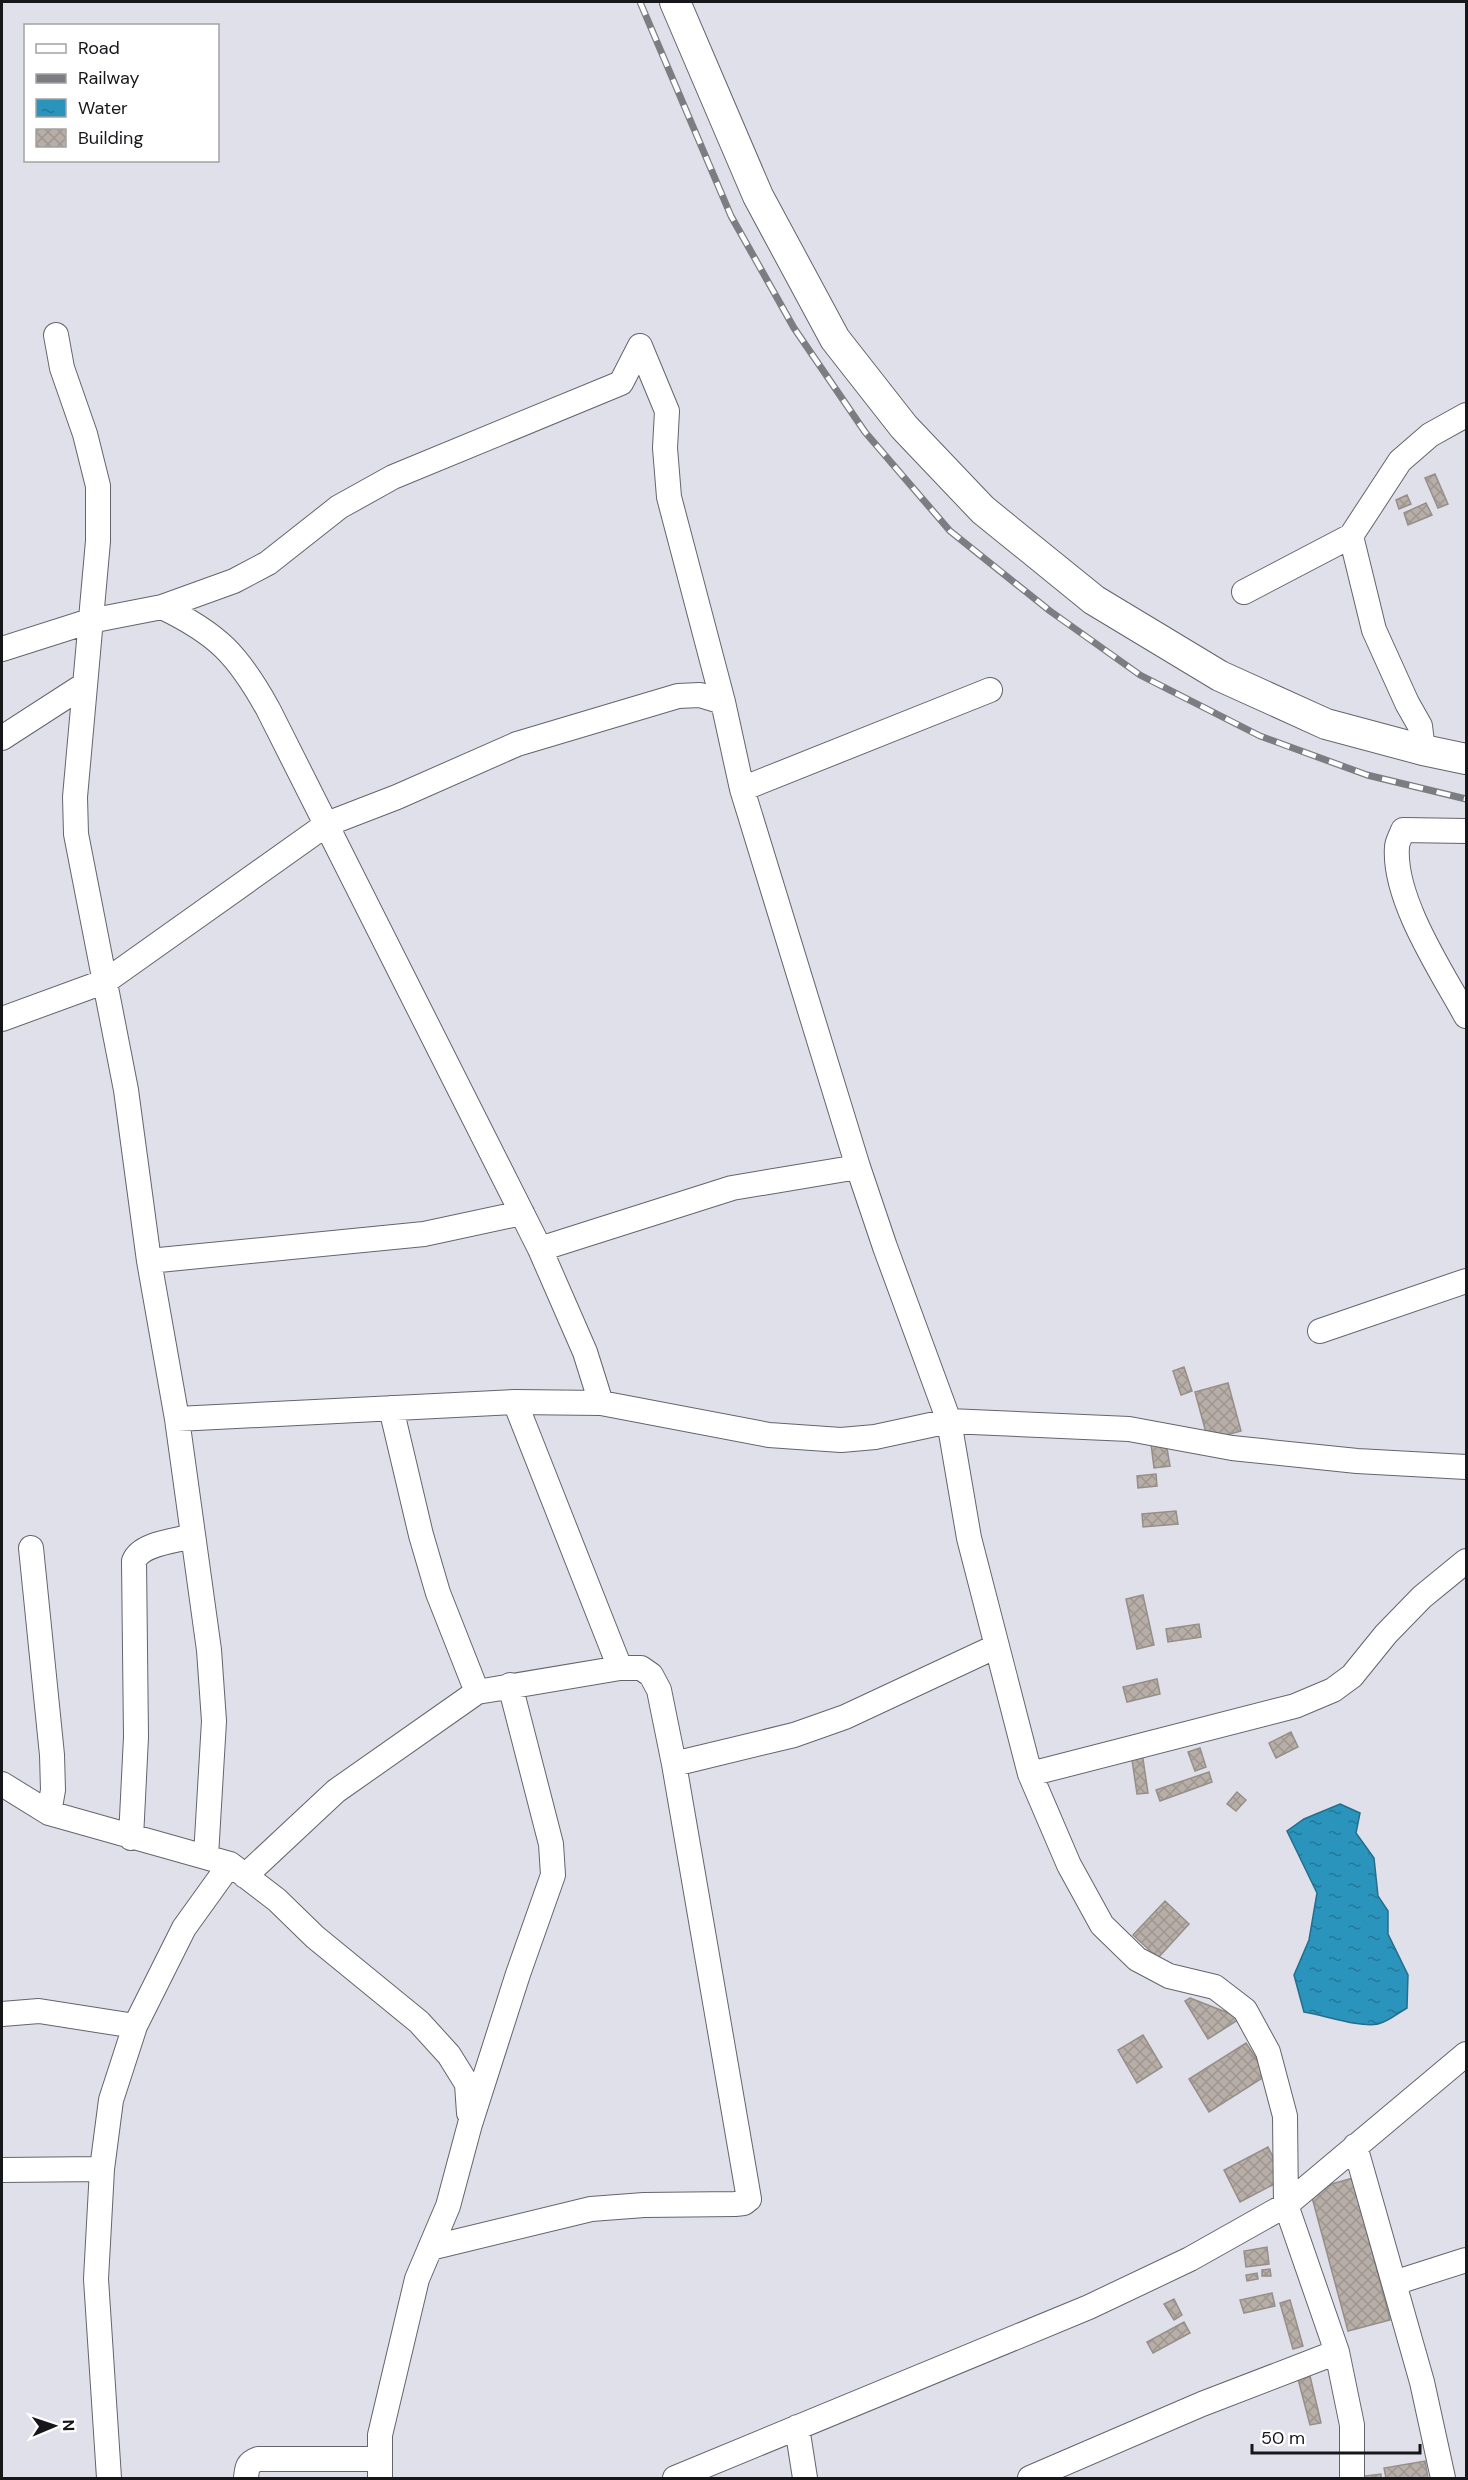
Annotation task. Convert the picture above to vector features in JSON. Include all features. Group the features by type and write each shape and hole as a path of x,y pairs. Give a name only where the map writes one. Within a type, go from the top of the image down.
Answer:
{"street":[{"path":"675,2 758,196 835,339 904,427 984,510 1094,600 1220,676 1326,724 1423,750 1467,759"},
{"path":"56,335 62,368 85,434 98,486 98,541 75,796 76,834 126,1090 149,1261 177,1419 209,1650 214,1721 206,1856"},
{"path":"2,649 90,621 162,607 256,571 339,507 393,477 621,383 640,346 667,411 665,448 669,497 723,702 742,789 858,1167 949,1421 969,1538 1030,1774 1069,1865 1102,1925 1137,1959 1169,1976 1215,1987 1245,2010 1268,2052 1285,2116 1286,2205 1337,2352 1352,2425 1352,2478"},
{"path":"1244,592 1351,536 1400,461 1430,435 1467,415"},
{"path":"1351,536 1374,630 1420,726 1423,750"},
{"path":"162,607 193,622 221,643 248,673 327,824 540,1249 585,1352 601,1403"},
{"path":"2,738 84,685"},
{"path":"742,789 990,690"},
{"path":"2,1019 106,981 327,824 397,797 517,744 678,696 700,695 723,702"},
{"path":"1467,831 1403,830 1397,846 1400,885 1423,938 1467,1016"},
{"path":"540,1249 732,1188 858,1167"},
{"path":"149,1261 424,1234 522,1213"},
{"path":"1320,1331 1467,1281"},
{"path":"177,1419 515,1402 601,1403 769,1435 841,1440 875,1437 949,1421 1129,1429 1232,1448 1357,1461 1467,1467"},
{"path":"515,1402 620,1668"},
{"path":"391,1408 421,1535 438,1593 477,1692"},
{"path":"131,1838 136,1737 134,1561 136,1555 144,1549 193,1536"},
{"path":"31,1548 51,1755 53,1790 49,1813"},
{"path":"1030,1774 1295,1706 1333,1690 1352,1676 1386,1634 1422,1597 1467,1561"},
{"path":"675,1764 794,1735 844,1717 997,1646"},
{"path":"109,2478 96,2279 102,2169 111,2100 135,2026 184,1928 237,1870 302,1825 336,1791 477,1692 620,1668 640,1668 651,1675 659,1690 675,1764 749,2199 744,2203 735,2204 644,2205 591,2209 430,2248"},
{"path":"246,2478 250,2462 258,2459 379,2469 380,2435 417,2279 448,2206 470,2124 518,1974 553,1875 551,1844 510,1685"},
{"path":"2,1784 49,1813 131,1838 206,1856 237,1870 277,1900 315,1937 419,2022 449,2055 466,2084 470,2124"},
{"path":"2,2014 39,2011 135,2026"},
{"path":"675,2478 1089,2307 1190,2259 1286,2205 1467,2054"},
{"path":"1355,2146 1422,2382 1443,2478"},
{"path":"2,2170 102,2169"},
{"path":"1394,2283 1467,2260"},
{"path":"1030,2478 1056,2474 1202,2404 1337,2352"},
{"path":"797,2427 805,2478"}],"water":[{"path":"1340,1804 1360,1813 1356,1833 1374,1858 1378,1896 1388,1911 1388,1934 1408,1975 1407,2008 1378,2024 1352,2023 1304,2012 1294,1975 1309,1940 1317,1893 1287,1831 1304,1819"}],"building":[{"path":"1435,474 1448,504 1438,508 1425,478"},
{"path":"1407,495 1411,504 1399,509 1396,500"},
{"path":"1426,503 1432,515 1408,525 1404,513"},
{"path":"1184,1367 1192,1391 1181,1395 1173,1371"},
{"path":"1228,1383 1241,1431 1208,1440 1195,1392"},
{"path":"1166,1442 1170,1466 1154,1468 1151,1444"},
{"path":"1156,1474 1157,1486 1138,1488 1137,1476"},
{"path":"1176,1511 1178,1524 1143,1527 1142,1514"},
{"path":"1143,1595 1154,1645 1137,1649 1126,1599"},
{"path":"1199,1624 1201,1637 1168,1642 1166,1629"},
{"path":"1157,1679 1160,1694 1127,1702 1123,1687"},
{"path":"1291,1732 1298,1747 1276,1758 1269,1743"},
{"path":"1200,1748 1206,1767 1195,1771 1188,1752"},
{"path":"1142,1752 1148,1793 1137,1794 1131,1753"},
{"path":"1209,1772 1212,1782 1160,1801 1156,1790"},
{"path":"1237,1792 1246,1800 1236,1811 1227,1804"},
{"path":"1165,1901 1189,1924 1158,1958 1133,1935"},
{"path":"1190,1998 1241,2018 1208,2039 1185,2001"},
{"path":"1143,2035 1162,2067 1137,2083 1118,2050"},
{"path":"1246,2043 1267,2075 1209,2112 1189,2079"},
{"path":"1268,2147 1284,2179 1240,2202 1224,2170"},
{"path":"1353,2178 1390,2320 1348,2331 1310,2190"},
{"path":"1267,2247 1269,2264 1246,2267 1244,2251"},
{"path":"1270,2269 1271,2276 1262,2276 1262,2270"},
{"path":"1257,2273 1258,2279 1247,2281 1246,2275"},
{"path":"1272,2293 1275,2306 1244,2313 1240,2300"},
{"path":"1174,2299 1182,2315 1174,2320 1164,2304"},
{"path":"1290,2300 1303,2346 1293,2349 1280,2303"},
{"path":"1184,2322 1190,2333 1153,2353 1147,2342"},
{"path":"1310,2376 1321,2423 1310,2425 1298,2379"},
{"path":"1425,2461 1428,2478 1386,2478 1384,2468"},
{"path":"1381,2474 1381,2478 1365,2478 1364,2476"}],"railway":[{"path":"640,2 731,216 794,328 865,432 950,531 1050,611 1140,675 1260,736 1367,775 1466,799"}]}
